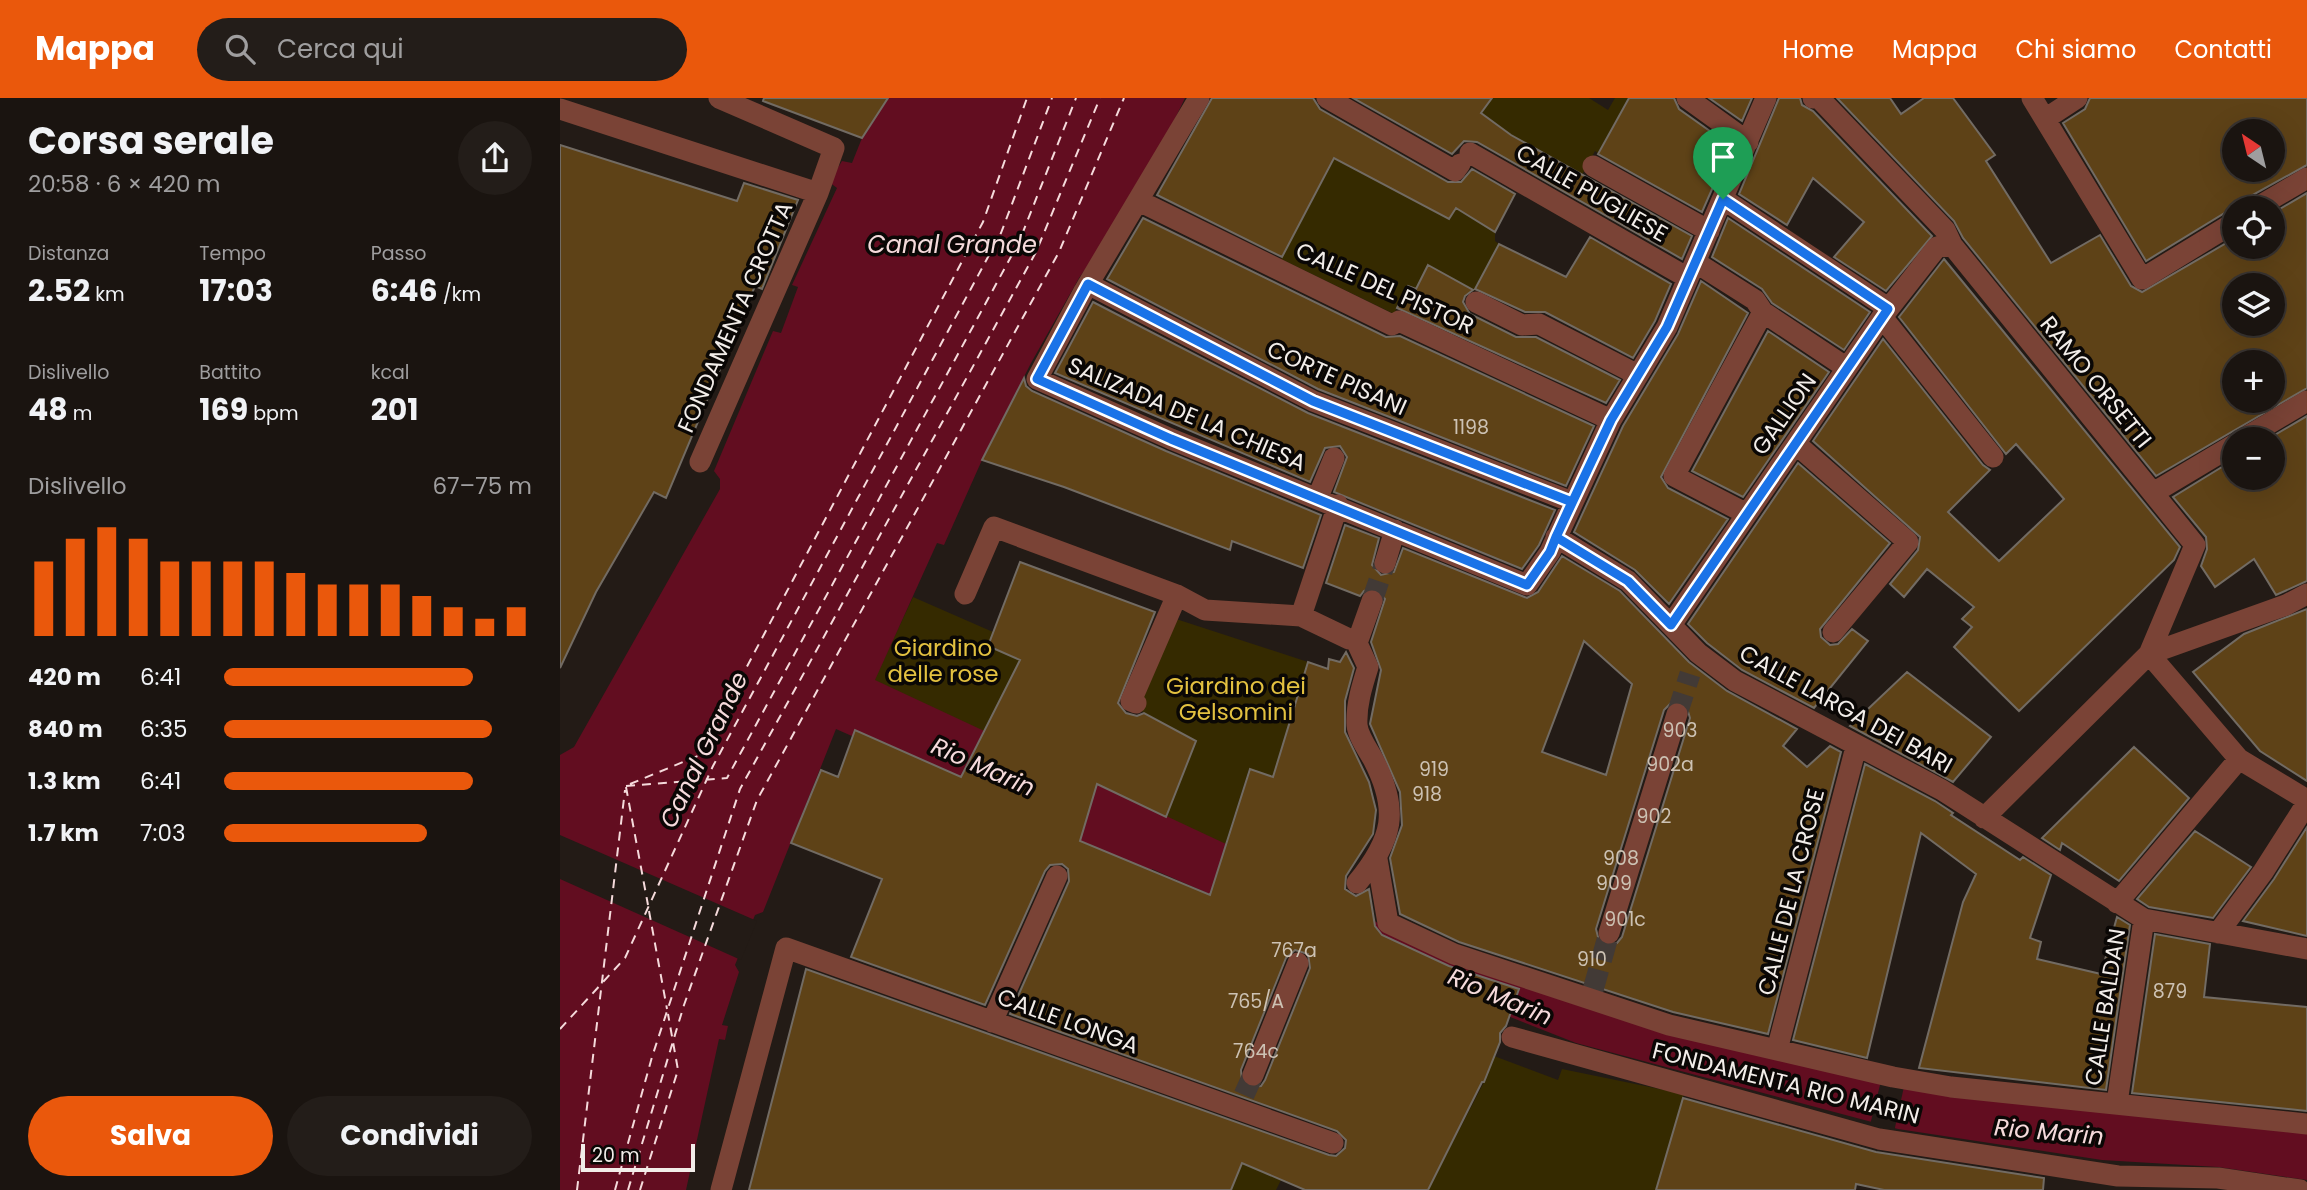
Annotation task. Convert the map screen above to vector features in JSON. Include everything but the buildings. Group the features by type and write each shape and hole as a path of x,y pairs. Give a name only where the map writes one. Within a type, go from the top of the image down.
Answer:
{"street":[{"name":"FONDAMENTA CROTTA","path":"700,462 818,193 834,148 719,98"},
{"path":"1088,284 1199,98"},
{"name":"CALLE PUGLIESE","path":"1327,98 1455,171 1465,159 1755,300 1763,312 1847,368"},
{"path":"1687,98 1748,142"},
{"path":"1556,537 1611,420 1667,327 1766,98"},
{"name":"RAMO ORSETTI","path":"1813,98 1819,99 1945,230 1952,245 2195,545 2150,654"},
{"path":"2032,98 2142,279 2222,230"},
{"path":"2045,120 2077,98"},
{"path":"560,109 818,193"},
{"path":"1593,166 1709,231"},
{"path":"2276,196 2307,178"},
{"path":"1723,199 1885,313 1993,457"},
{"name":"CALLE DEL PISTOR","path":"1139,201 1392,325 1399,321 1611,420"},
{"name":"GALLION","path":"1671,625 1885,313 1937,247 1952,245"},
{"name":"SALIZADA DE LA CHIESA","path":"1088,284 1037,379 1171,439 1338,505 1527,585 1550,552 1556,537"},
{"name":"CORTE PISANI","path":"1088,284 1313,401 1572,502"},
{"path":"1476,302 1522,325 1539,324 1638,375"},
{"path":"1747,514 1674,476 1763,312"},
{"path":"2263,427 2307,401"},
{"path":"1796,444 1909,542 1833,632"},
{"path":"2153,494 2222,452"},
{"name":"SALIZADA DE LA CHIESA","path":"1318,497 1334,458"},
{"path":"1301,616 1338,505"},
{"path":"965,594 994,527 1177,595 1201,618 1301,616 1349,639"},
{"path":"1385,563 1395,530"},
{"name":"CALLE LARGA DEI BARI","path":"1556,537 1628,581 1671,625 1695,661 1942,790 2144,919"},
{"path":"1984,818 2150,654 2286,606 2307,594"},
{"path":"1133,702 1177,595"},
{"path":"1357,883 1377,859 1393,813 1376,765 1357,728 1368,667 1357,643 1372,601"},
{"path":"1328,629 1332,652"},
{"path":"2150,654 2239,759 2307,801 2263,872 2218,933"},
{"path":"1609,933 1676,714"},
{"name":"CALLE DE LA CROSE","path":"1777,1050 1856,747"},
{"path":"2117,902 2239,759"},
{"path":"1377,859 1388,923 1454,954 1591,994 1668,1025 1951,1087 2307,1124"},
{"path":"992,1022 1057,876"},
{"path":"2144,919 2307,949"},
{"name":"CALLE BALDAN","path":"2117,1103 2144,919"},
{"name":"CALLE LONGA","path":"721,1190 782,952 1241,1103 1333,1143"},
{"path":"1253,1074 1298,963"},
{"name":"FONDAMENTA RIO MARIN","path":"1512,1037 1878,1142 2118,1176 2300,1190"}],"green space":[{"path":"1492,98 1589,98 1608,110 1615,98 1657,98 1619,115 1582,175 1517,138 1505,157 1491,120 1481,113"},
{"path":"1334,158 1449,218 1456,208 1495,232 1495,241 1499,244 1474,291 1429,265 1416,289 1408,286 1394,314 1281,259"},
{"name":"Giardino delle rose","path":"913,597 993,632 988,646 1024,661 984,732 874,680"},
{"name":"Giardino dei Gelsomini","path":"1173,618 1308,662 1278,762 1281,779 1249,769 1225,845 1166,817 1196,741 1134,707"},
{"path":"1494,1056 1558,1080 1562,1069 1684,1094 1656,1190 1428,1190 1484,1082"},
{"path":"1246,1151 1255,1154 1251,1167 1281,1180 1276,1190 1231,1190"}],"water":[{"name":"Canal Grande","path":"888,98 1185,98 1137,197 1079,278 1031,363 982,460 944,545 937,543 875,680 1344,899 1386,929 1448,958 1950,1097 2307,1129 2307,1180 2218,1167 2102,1160 1898,1129 1576,1043 1313,939 1152,869 1147,879 1078,849 1081,837 836,729 763,912 755,915 735,965 739,972 722,1025 728,1026 725,1040 719,1039 686,1190 560,1190 560,755 574,747 720,489 720,479 714,471 773,331 781,333 798,287 792,285 837,188 829,182 842,161 852,163 862,138"}],"pier":[{"path":"560,835 757,921 741,960 560,879"},
{"path":"1882,1077 1905,1082 1894,1132 1870,1125"}],"ferry route":[{"path":"630,784 700,755 983,222 1027,98"},
{"path":"560,1029 625,958 713,766 1001,233 1052,98"},
{"path":"626,786 727,778 1019,242 1076,98"},
{"path":"615,1190 652,1057 740,789 1036,252 1100,98"},
{"path":"628,1190 684,1005 757,800 1059,252 1124,98"},
{"path":"626,787 648,905"},
{"path":"577,1190 625,790"},
{"path":"649,911 667,1009"},
{"path":"640,1190 678,1070 668,1014"}],"tunnel":[{"path":"1372,601 1385,563"},
{"path":"1677,714 1690,674"},
{"path":"1593,990 1609,933"},
{"path":"1244,1095 1253,1075"}],"route":[{"path":"1723,199 1667,327 1611,420 1556,537 1550,552 1527,585 1318,497 1171,439 1037,379 1088,284 1313,401 1572,502 1556,537 1628,581 1671,625 1888,309 1723,199"}],"water label":[{"name":"Rio Marin","path":"983,767"},
{"name":"Rio Marin","path":"1500,997"},
{"name":"Rio Marin","path":"2049,1132"}]}
